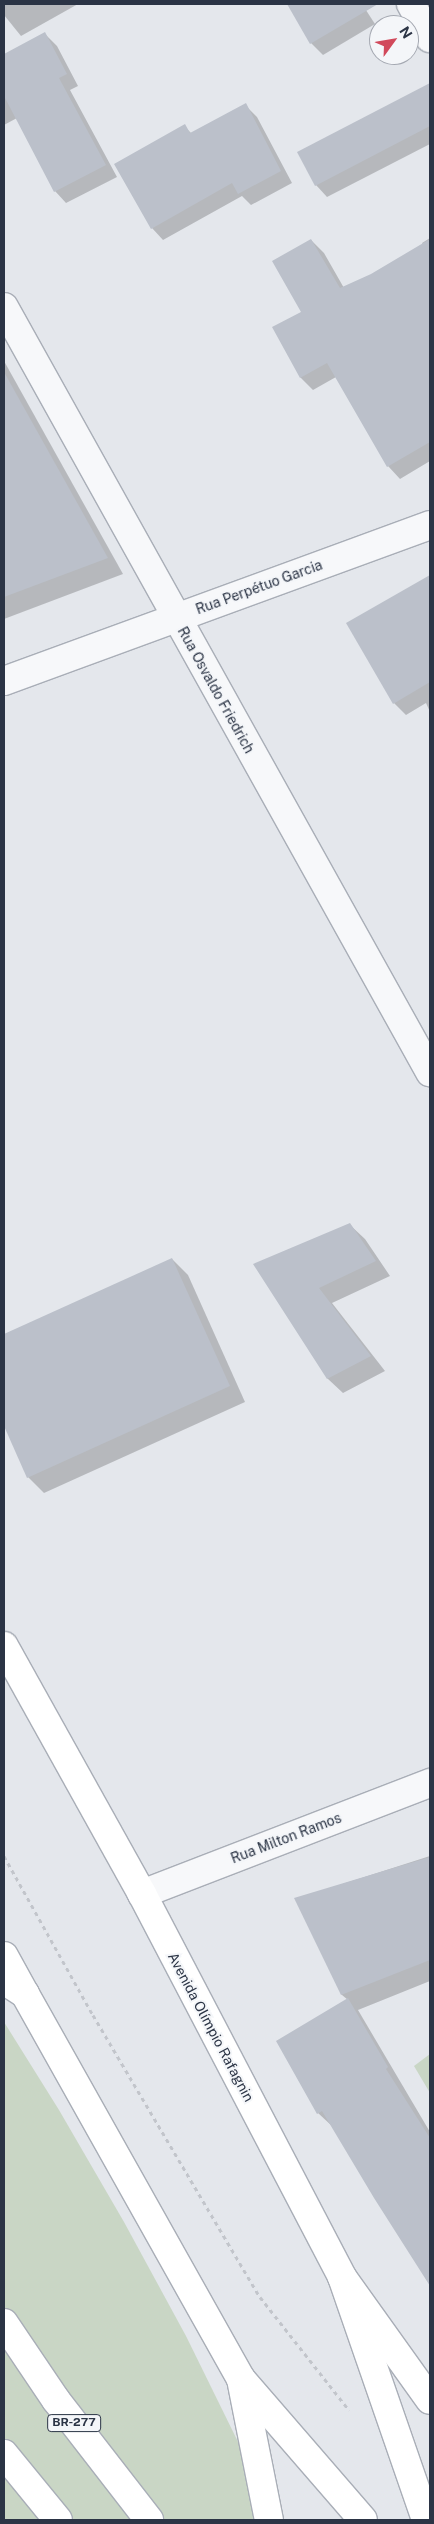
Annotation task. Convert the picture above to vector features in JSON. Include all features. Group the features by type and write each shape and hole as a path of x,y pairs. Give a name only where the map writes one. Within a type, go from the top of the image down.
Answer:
{"main road":[{"name":"Avenida Olímpio Rafagnin","path":"4,1646 142,1894 342,2277 430,2400"},
{"path":"4,1956 14,1987 241,2380 363,2520"},
{"path":"342,2277 426,2520"},
{"name":"BR-277","path":"4,2323 56,2400 149,2520"},
{"path":"241,2380 269,2520"},
{"path":"4,2454 58,2520"}],"street":[{"path":"412,4 430,38"},
{"name":"Rua Osvaldo Friedrich","path":"4,307 430,1072"},
{"name":"Rua Perpétuo Garcia","path":"4,681 430,525"},
{"name":"Rua Milton Ramos","path":"142,1894 430,1782"}],"path":[{"path":"4,1856 93,2015 260,2297 350,2411"}],"green space":[{"path":"4,2022 59,2110 124,2222 186,2336 243,2452 258,2520 4,2520"},
{"path":"430,2054 430,2093 414,2066"}],"building":[{"path":"287,4 378,4 310,44"},
{"path":"45,32 67,74 59,78 106,165 54,192 4,96 4,54"},
{"path":"430,83 430,126 315,186 297,152"},
{"path":"246,103 281,171 238,194 232,183 151,229 114,164 185,124 190,133"},
{"path":"311,239 340,288 371,274 430,239 430,442 387,467 327,363 300,378 272,327 301,312 272,261"},
{"path":"4,372 108,558 4,597"},
{"path":"430,575 430,682 393,704 346,623"},
{"path":"350,1223 376,1261 319,1288 371,1356 327,1379 253,1264"},
{"path":"172,1258 230,1386 27,1478 4,1426 4,1334"},
{"path":"430,1857 430,1960 341,1995 294,1898"},
{"path":"348,1998 388,2067 386,2069 430,2138 430,2286 322,2111 317,2114 276,2041"}]}
